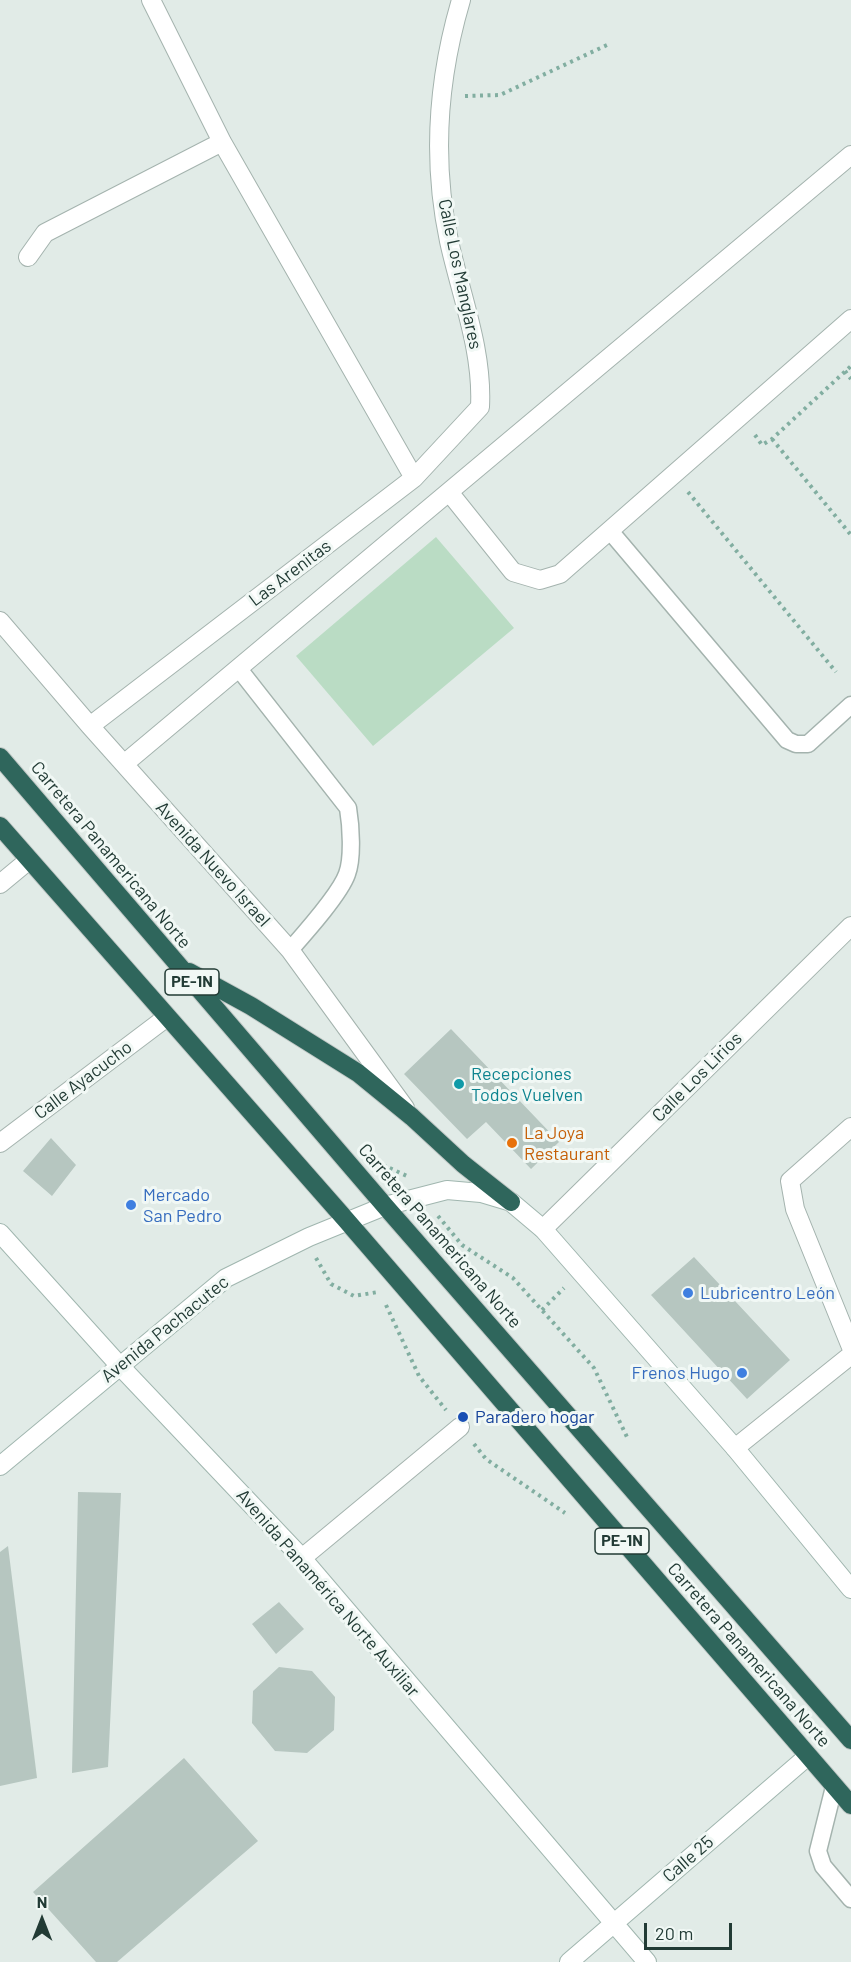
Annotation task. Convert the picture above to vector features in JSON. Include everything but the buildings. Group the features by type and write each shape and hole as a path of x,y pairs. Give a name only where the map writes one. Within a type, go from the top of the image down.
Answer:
{"highway":[{"name":"Carretera Panamericana Norte","path":"0,757 385,1206 851,1740"},
{"name":"Carretera Panamericana Norte","path":"0,826 347,1221 851,1805"},
{"path":"179,967 251,1006 358,1073 412,1117 463,1164 511,1202"}],"street":[{"path":"151,0 222,142 414,478"},
{"name":"Calle Los Manglares","path":"461,0 453,28 442,93 438,166 449,239 482,378 480,407"},
{"path":"28,257 45,233 222,142"},
{"path":"124,764 851,155"},
{"path":"449,492 513,572 530,579 540,580 560,574 851,319"},
{"name":"Las Arenitas","path":"90,726 414,478 480,407"},
{"name":"Avenida Nuevo Israel","path":"0,621 90,726 290,950 412,1117"},
{"path":"0,884 29,860"},
{"name":"Calle Los Lirios","path":"543,1229 848,934"},
{"name":"Calle Ayacucho","path":"0,1143 167,1017"},
{"path":"851,1127 790,1181 795,1209 851,1347"},
{"name":"Avenida Pachacutec","path":"0,1466 226,1278 347,1221 385,1206 447,1190 481,1192 511,1202"},
{"path":"511,1202 543,1229 735,1448 851,1589"},
{"name":"Avenida Panamérica Norte Auxiliar","path":"0,1233 119,1365 302,1558 647,1962"},
{"path":"735,1448 851,1355"},
{"path":"302,1558 460,1427"},
{"name":"Calle 25","path":"569,1962 807,1756"}],"lane":[{"path":"610,531 787,740 796,744 808,744 851,705"},
{"path":"239,669 348,808 351,827 347,874 317,918 290,950"},
{"path":"834,1787 818,1851 823,1866 851,1899"}],"path":[{"path":"442,93 470,97 500,95 606,45"},
{"path":"851,366 772,439 851,535"},
{"path":"844,371 851,379"},
{"path":"697,503 836,672"},
{"path":"436,1213 462,1245 513,1278 594,1368 627,1437"},
{"path":"542,1310 564,1288"}],"green space":[{"path":"436,537 514,628 373,746 296,656"}],"place":[{"name":"Recepciones Todos Vuelven","path":"459,1084"},
{"name":"La Joya Restaurant","path":"512,1143"},
{"name":"Mercado San Pedro","path":"131,1205"},
{"name":"Lubricentro León","path":"688,1293"},
{"name":"Frenos Hugo","path":"742,1373"},
{"name":"Paradero hogar","path":"463,1417"}]}
